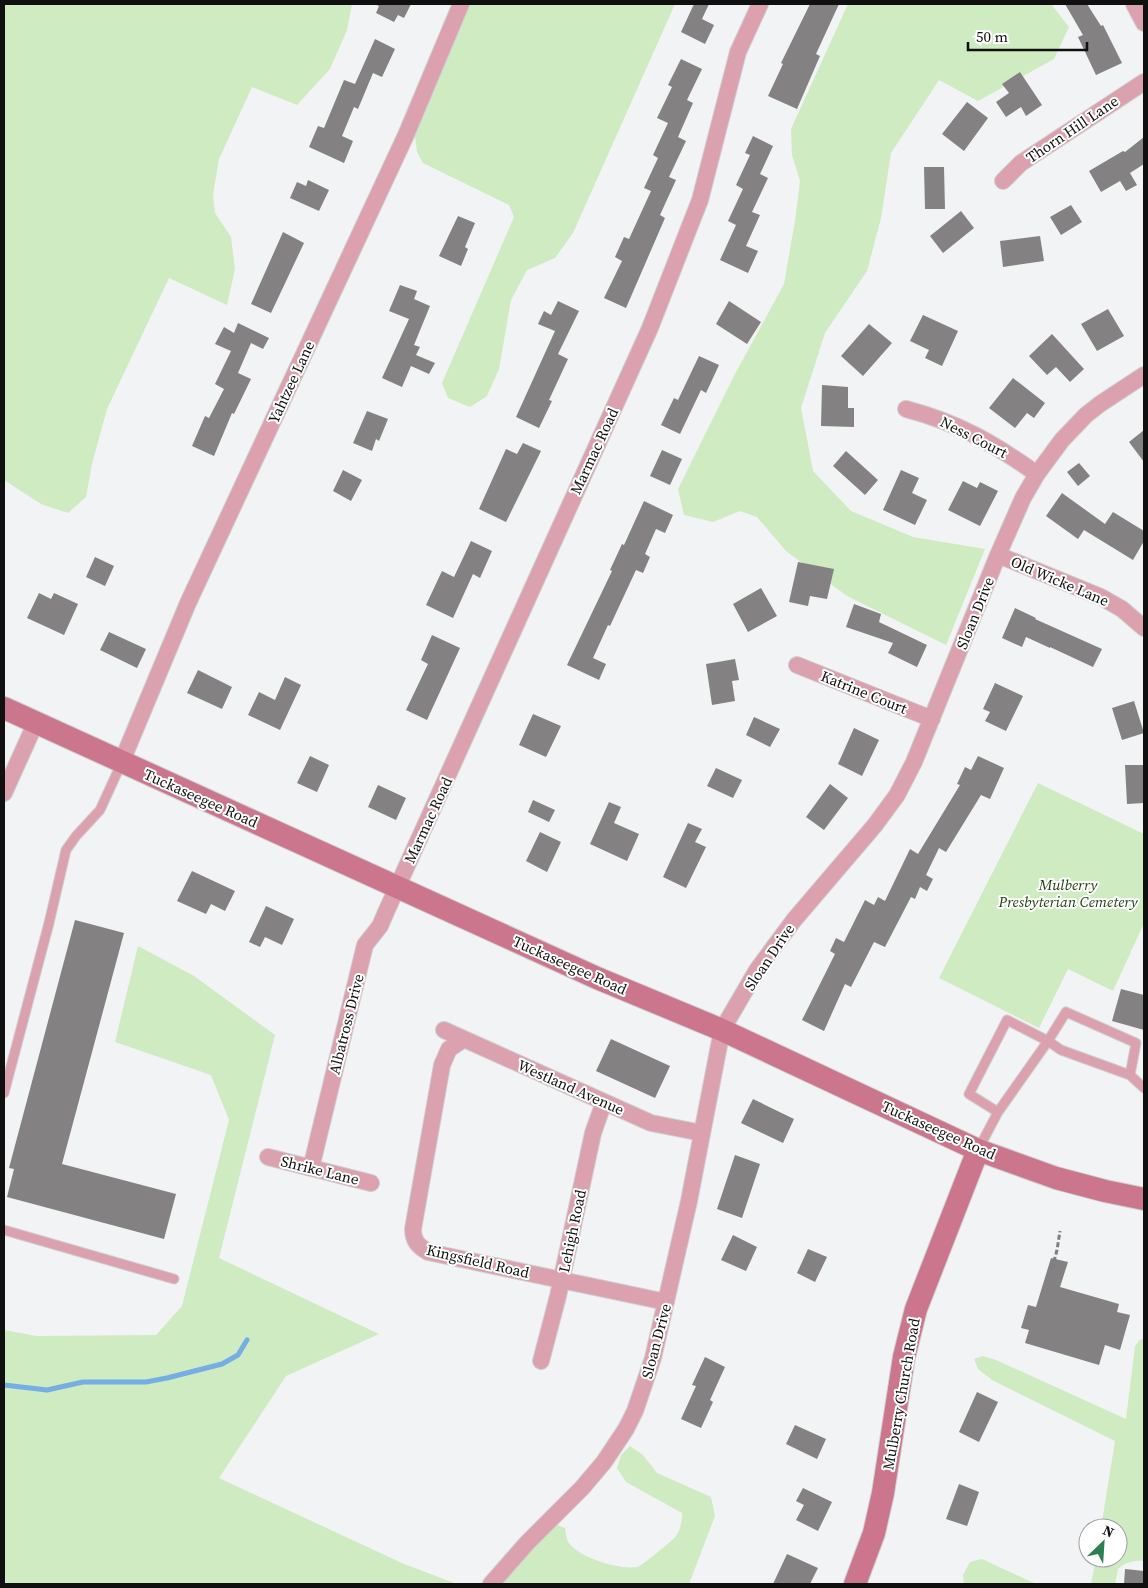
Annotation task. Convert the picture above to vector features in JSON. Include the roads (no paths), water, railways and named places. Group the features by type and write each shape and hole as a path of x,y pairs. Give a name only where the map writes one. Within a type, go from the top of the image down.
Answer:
{"street":[{"name":"Yahtzee Lane","path":"122,761 188,603 406,135 461,4"},
{"name":"Marmac Road","path":"397,887 650,328 700,200 738,52 760,4"},
{"path":"1134,4 1144,23"},
{"name":"Thorn Hill Lane","path":"1004,181 1021,163 1144,82"},
{"name":"Sloan Drive","path":"491,1584 527,1543 582,1488 604,1462 626,1429 635,1411 653,1358 666,1302 689,1201 722,1030 757,970 794,920 875,825 897,795 914,762 998,555 1023,498 1037,474 1062,440 1086,415 1108,398 1144,375"},
{"name":"Ness Court","path":"906,409 953,424 977,435 1000,448 1037,474"},
{"name":"Old Wicke Lane","path":"998,555 1101,597 1122,609 1144,628"},
{"name":"Katrine Court","path":"797,665 932,719"},
{"name":"Tuckaseegee Road","path":"4,708 597,978 722,1030 978,1150 1056,1178 1144,1199"},
{"path":"4,793 36,722"},
{"name":"Albatross Drive","path":"311,1168 365,945 380,926 397,887"},
{"name":"Westland Avenue","path":"444,1030 651,1123 702,1133"},
{"name":"Kingsfield Road","path":"464,1038 450,1049 442,1065 413,1229 415,1242 419,1247 428,1252 666,1302"},
{"name":"Lehigh Road","path":"541,1361 562,1280 593,1133 604,1102"},
{"name":"Mulberry Church Road","path":"855,1584 874,1533 882,1501 904,1356 916,1309 978,1150"},
{"name":"Shrike Lane","path":"268,1157 371,1183"}],"lane":[{"path":"4,1093 49,923 66,850 100,810 122,761"},
{"path":"978,1150 998,1112 1066,1012 1136,1043 1130,1075"},
{"path":"998,1112 968,1094 1007,1020 1048,1041 1061,1050 1130,1075 1144,1088"},
{"path":"4,1230 174,1279"}],"waterway":[{"path":"4,1385 47,1390 83,1382 146,1382 222,1364 238,1355 247,1340"}],"park label":[{"name":"Mulberry Presbyterian Cemetery","path":"1068,892"}]}
